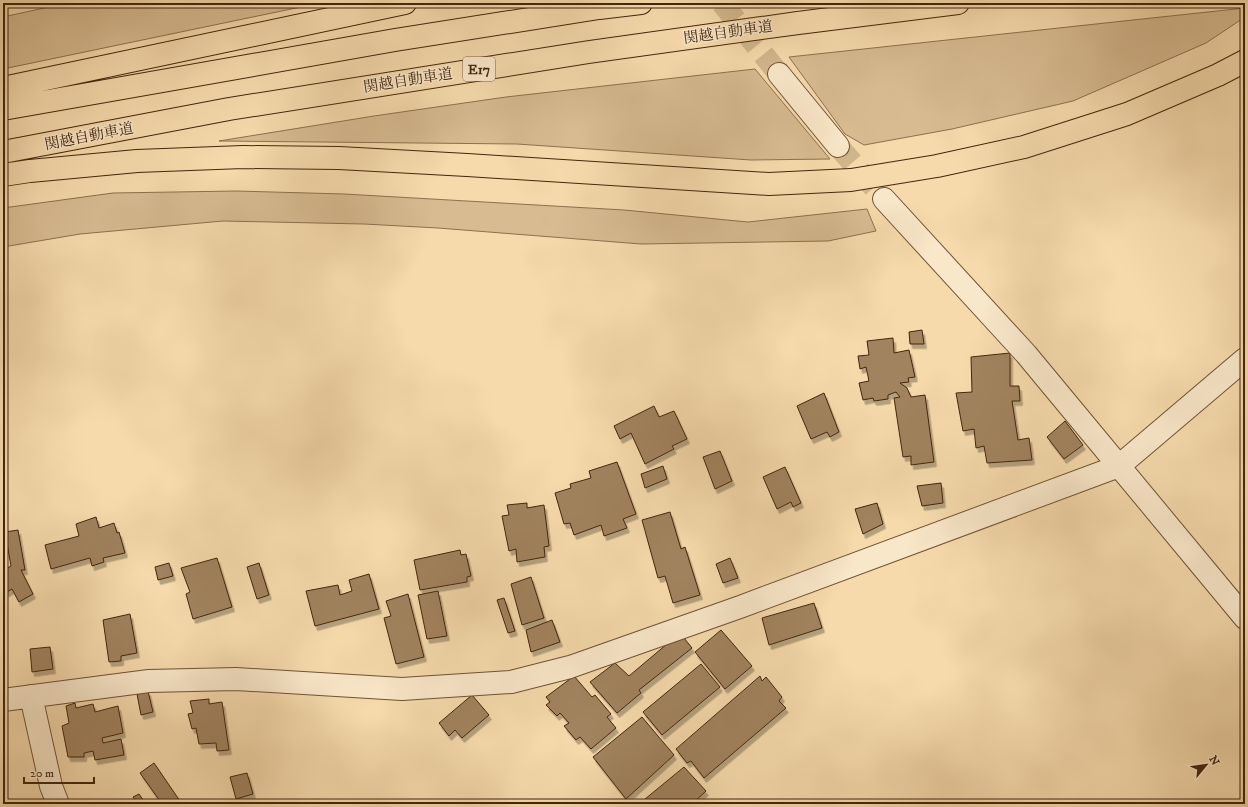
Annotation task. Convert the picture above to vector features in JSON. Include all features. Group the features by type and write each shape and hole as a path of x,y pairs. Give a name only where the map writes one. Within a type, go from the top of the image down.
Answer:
{"highway":[{"path":"3,88 405,3"},
{"path":"3,108 395,40 599,8 641,3"},
{"name":"関越自動車道","path":"3,152 229,109 589,52 790,24 958,3"},
{"path":"3,175 137,161 243,157 339,158 769,184 851,180 937,166 1024,147 1127,114 1245,61"}],"street":[{"path":"779,74 838,146"},
{"path":"884,199 1026,354 1245,618"},
{"path":"3,700 149,681 236,679 402,689 511,682 570,667 740,607 1119,466 1245,360"},
{"path":"31,696 51,786 58,804"}],"shaded area":[{"path":"67,3 320,3 3,69 3,17"},
{"path":"1245,8 1245,17 1206,43 1073,101 952,129 864,145 845,134 789,57"},
{"path":"755,69 830,159 751,160 517,144 219,141 374,116 506,97"},
{"path":"236,191 344,194 624,210 748,222 867,209 876,231 828,241 641,244 438,228 364,224 223,221 80,234 3,247 3,208 113,193"}],"building":[{"path":"922,330 924,344 910,344 909,332"},
{"path":"893,338 894,353 909,350 915,377 908,378 909,382 900,383 907,388 911,397 925,395 934,462 911,465 911,456 903,457 894,398 900,397 896,392 888,395 888,399 874,401 873,398 863,400 859,383 869,381 866,367 860,369 858,356 869,355 867,341"},
{"path":"1010,353 1010,386 1019,386 1020,401 1012,401 1018,440 1029,438 1032,460 987,463 984,446 976,448 974,429 963,431 956,393 972,392 971,357"},
{"path":"824,393 839,432 830,437 827,432 811,439 797,406"},
{"path":"654,406 659,417 674,411 687,439 672,446 674,449 645,464 631,433 620,439 614,426"},
{"path":"1065,421 1083,445 1064,459 1047,437"},
{"path":"720,451 732,481 715,489 703,457"},
{"path":"617,462 636,514 623,519 627,528 604,536 601,525 574,535 570,523 564,524 555,493 571,488 570,484 591,478 589,471"},
{"path":"663,466 667,479 645,488 641,474"},
{"path":"785,467 801,503 793,507 791,502 777,509 763,477"},
{"path":"941,483 943,503 922,506 917,486"},
{"path":"527,503 527,508 544,505 549,546 544,547 545,557 517,562 516,549 509,551 502,516 509,515 507,505"},
{"path":"877,503 883,524 863,534 855,509"},
{"path":"670,512 681,549 685,547 700,595 673,603 665,576 658,578 642,520"},
{"path":"96,517 99,528 114,523 117,533 119,532 125,553 103,558 104,562 92,566 90,558 51,569 45,545 79,536 76,524"},
{"path":"18,530 25,570 21,570 33,594 19,602 12,589 3,594 4,570 11,566 5,532"},
{"path":"460,550 461,555 466,554 471,576 467,577 467,582 420,590 414,560"},
{"path":"217,558 232,607 193,619 186,594 190,592 181,568"},
{"path":"730,558 738,578 723,583 716,564"},
{"path":"169,563 173,576 158,580 155,567"},
{"path":"259,563 269,595 257,599 247,567"},
{"path":"369,574 379,609 315,626 306,591 338,585 340,595 352,591 349,580"},
{"path":"531,577 544,618 522,625 511,584"},
{"path":"438,591 447,636 427,639 418,595"},
{"path":"408,594 424,657 396,664 384,618 391,616 386,601"},
{"path":"504,598 515,631 508,633 497,600"},
{"path":"814,603 822,628 769,645 762,618"},
{"path":"130,614 137,653 121,656 121,661 109,662 103,620"},
{"path":"552,620 560,642 531,652 526,630"},
{"path":"721,630 752,666 725,689 695,652"},
{"path":"680,633 692,648 639,690 641,693 617,713 590,682 615,663 629,676"},
{"path":"50,647 53,669 32,672 30,649"},
{"path":"701,664 720,687 662,735 643,712"},
{"path":"574,676 592,697 595,695 611,714 607,717 616,728 591,749 580,737 576,740 564,726 569,723 560,713 557,716 546,705 550,702 546,697"},
{"path":"760,676 762,681 766,677 782,697 779,701 786,708 704,778 691,761 687,763 676,749"},
{"path":"148,691 153,712 141,715 137,694"},
{"path":"472,695 489,715 462,738 455,730 449,736 439,723"},
{"path":"209,699 209,704 222,702 229,750 217,751 216,743 199,744 196,728 192,729 188,714 193,713 190,701"},
{"path":"75,703 76,708 93,704 95,712 118,706 123,733 102,738 103,743 121,739 124,755 95,760 93,751 84,753 84,757 68,757 62,726 69,723 66,706"},
{"path":"642,717 674,755 626,799 593,757"},
{"path":"154,763 182,804 162,804 140,773"},
{"path":"684,767 706,791 692,804 639,804"},
{"path":"247,773 253,794 236,799 230,777"},
{"path":"139,794 146,804 138,804 133,797"}],"tunnel":[{"path":"722,3 779,74"},
{"path":"838,146 884,199"}]}
